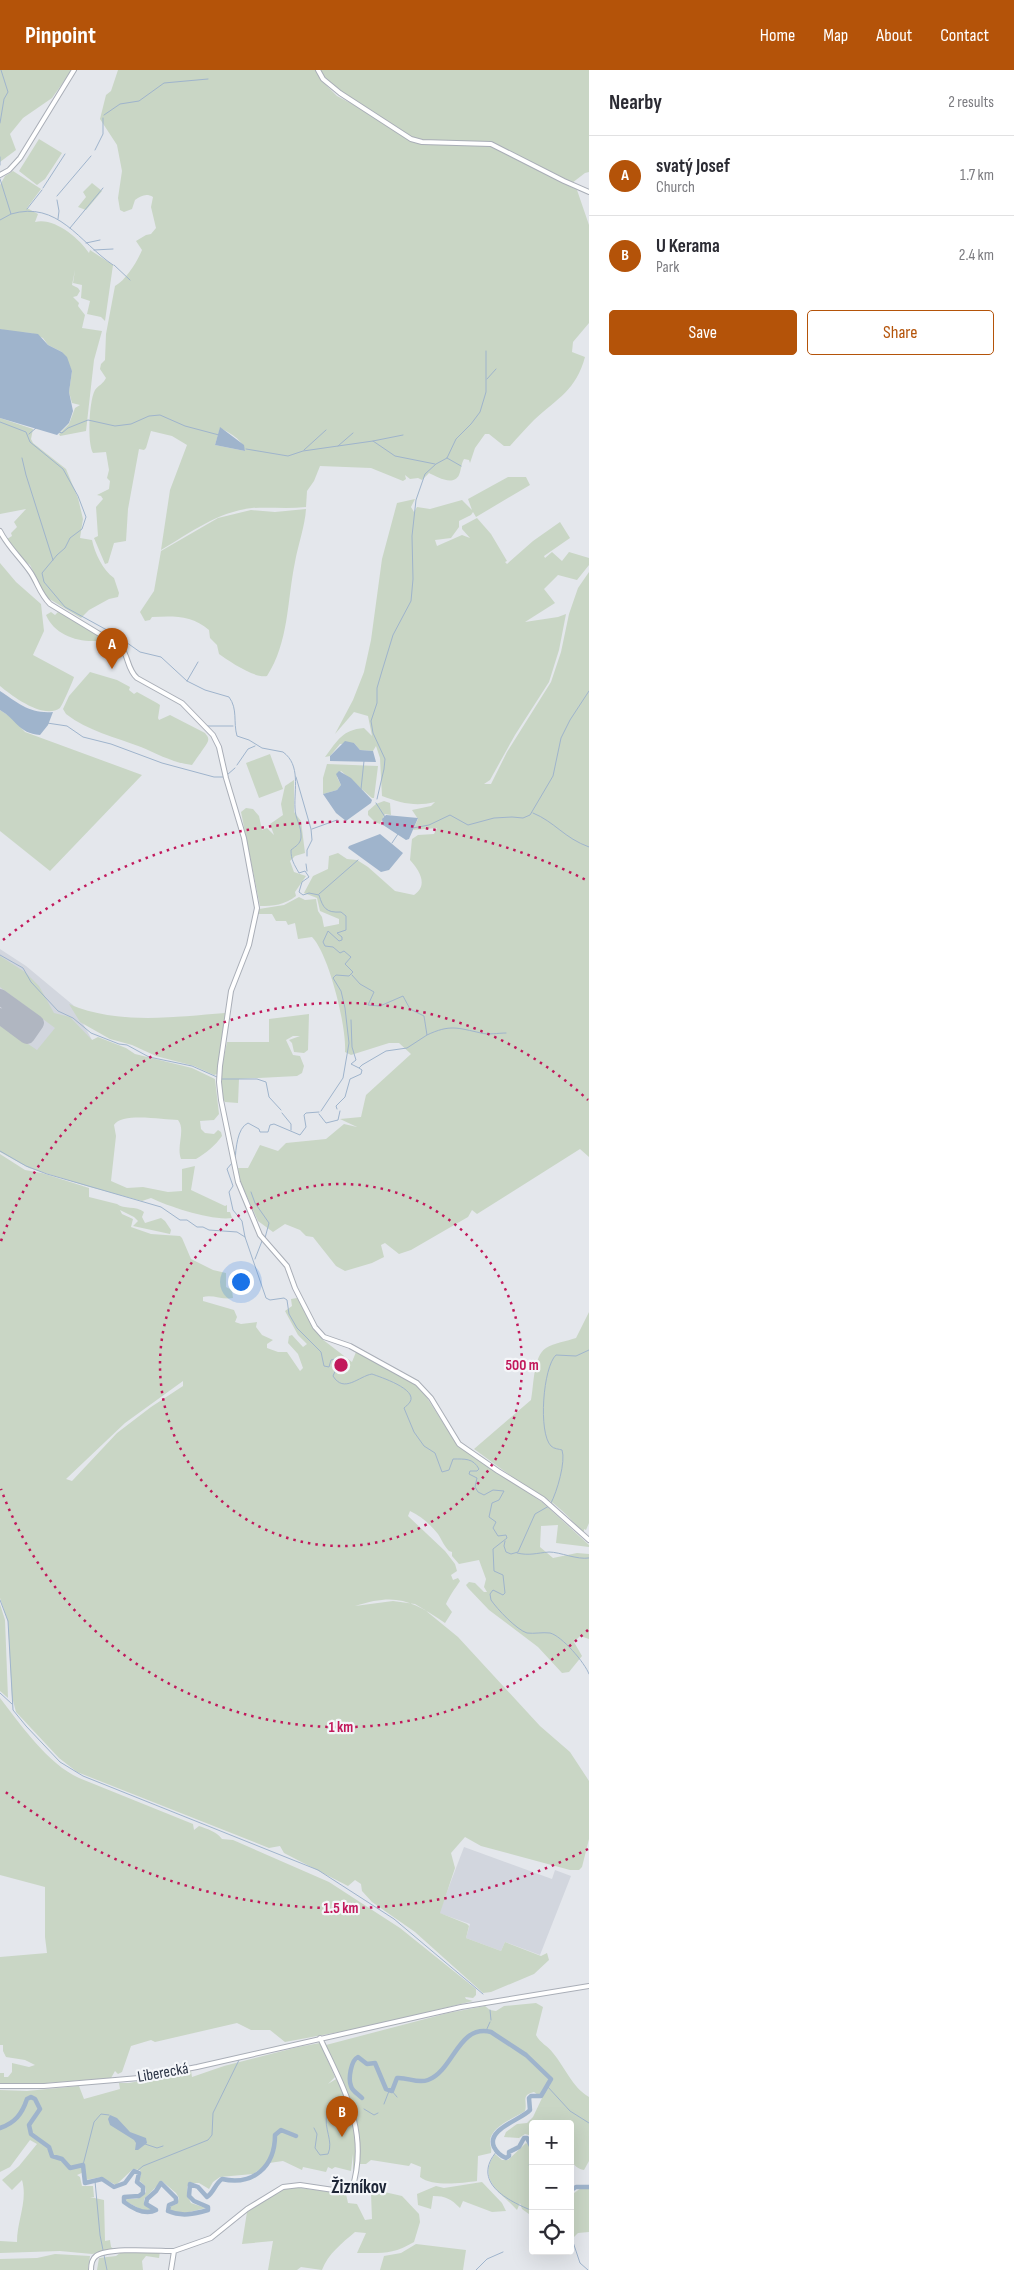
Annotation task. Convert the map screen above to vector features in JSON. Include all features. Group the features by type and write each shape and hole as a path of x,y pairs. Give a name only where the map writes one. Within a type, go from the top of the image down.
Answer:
{"street":[{"path":"1,174 9,170 20,158 74,70"},
{"path":"318,70 323,79 339,92 411,139 422,142 491,144 564,182 589,192"},
{"path":"0,531 16,556 32,575 39,591 50,604 121,647 127,654 130,672 137,678 182,703 208,729 219,747 244,838 257,908 249,945 231,991 220,1066 221,1100 238,1182 260,1235 287,1266 295,1288 319,1332 324,1337 350,1346 417,1383 430,1398 459,1444 506,1477 543,1499 589,1540"},
{"name":"Liberecká","path":"2,2086 44,2086 139,2078 197,2067 461,2007 589,1986"},
{"path":"91,2270 93,2260 98,2255 128,2249 174,2251 211,2238 247,2209 283,2187 300,2185 342,2192 351,2190 359,2142 354,2113 320,2038"},
{"path":"172,2270 174,2251"}],"shaded area":[{"path":"0,949 26,966 73,1005 92,1040 85,1082 0,1061"},
{"path":"464,1847 552,1879 555,1870 571,1876 540,1955 505,1942 501,1951 466,1938 470,1924 439,1913"}],"green space":[{"path":"0,70 72,70 52,98 23,118 10,134 16,150 0,162"},
{"path":"118,70 316,70 321,80 337,96 373,115 413,142 422,144 490,145 577,190 589,225 589,323 573,342 572,352 585,357 577,378 565,393 534,420 510,446 504,446 489,434 485,434 475,448 470,463 469,460 464,459 459,475 453,480 444,480 429,473 422,480 418,478 410,479 405,475 406,479 403,481 371,468 320,466 314,481 307,491 306,507 239,510 204,524 161,550 170,490 187,445 172,436 151,431 146,448 144,450 139,449 128,509 126,541 114,543 108,563 105,564 94,538 98,536 96,507 103,499 97,495 109,489 110,481 107,478 109,470 106,452 93,453 91,448 89,432 91,403 95,390 106,378 100,369 101,364 105,360 106,334 115,286 127,275 140,255 142,250 136,241 151,234 156,228 151,207 153,197 148,195 141,196 135,200 132,209 124,212 120,210 118,198 122,171 117,145 100,119 106,95 111,91","holes":["220,428 239,440 245,451 215,445"]},
{"path":"319,70 589,70 589,172 572,183 491,143 425,141 411,138 371,110 341,93 325,81"},
{"path":"39,139 62,153 45,179 37,185 19,171"},
{"path":"13,171 41,189 27,208 38,214 35,222 42,221 58,226 73,235 89,253 90,250 113,265 105,321 101,317 87,314 90,301 81,298 82,285 73,283 75,270 72,285 80,291 77,296 73,297 79,303 78,306 85,315 82,328 102,331 94,360 86,431 60,436 59,434 69,424 75,408 80,405 72,403 69,392 72,371 62,352 48,345 43,338 31,333 11,332 0,329 0,185 5,176"},
{"path":"92,183 102,191 86,210 78,207 86,197 83,192"},
{"path":"0,418 33,429 31,439 33,443 66,469 78,498 83,519 80,538 92,540 100,561 106,571 114,578 119,593 118,597 109,599 89,610 81,618 46,597 30,565 18,556 7,539 12,536 11,533 17,527 14,522 26,509 0,514"},
{"path":"508,477 526,477 530,485 476,517 473,512 459,521 459,527 451,538 435,540 437,546 462,535 470,538 462,529 462,526 477,518 491,534 507,564 533,541 560,522 570,538 544,556 545,558 552,552 562,561 569,552 589,558 589,565 577,580 558,575 544,589 555,603 525,622 566,614 559,650 549,682 515,735 490,780 484,784 491,784 507,752 551,682 561,652 569,614 578,588 589,572 589,1157 580,1149 477,1214 472,1210 468,1217 411,1250 399,1254 385,1243 381,1245 384,1257 372,1263 345,1271 336,1266 313,1237 306,1236 300,1230 285,1224 273,1232 258,1221 240,1181 238,1168 248,1168 260,1145 278,1151 286,1143 326,1139 344,1124 357,1127 340,1119 361,1117 366,1095 411,1054 399,1043 389,1043 351,1055 345,1052 343,1026 336,992 325,959 318,946 312,937 298,939 295,923 288,925 286,921 276,921 272,914 258,914 259,909 284,905 299,897 305,900 316,899 324,927 339,924 339,919 320,911 317,898 304,893 313,876 328,869 329,856 338,853 347,859 357,860 368,867 395,891 414,895 419,891 422,882 421,878 417,868 410,860 412,839 418,835 434,834 437,828 413,830 418,819 412,810 431,806 435,802 408,804 382,796 380,758 376,746 373,751 360,750 354,743 340,744 330,756 325,757 341,737 350,731 364,728 372,736 368,716 354,712 335,734 353,700 364,672 371,640 382,559 397,503 415,499 411,507 414,512 417,507 430,509 462,500 472,510 468,499"},
{"path":"306,509 280,649 267,676 249,672 219,654 217,645 210,638 209,630 203,625 189,619 167,616 152,617 150,620 145,621 140,612 154,591 161,551 218,518 251,510 275,512"},
{"path":"0,563 16,582 41,604 44,631 33,655 74,677 60,708 53,711 37,709 0,686"},
{"path":"51,612 55,615 58,612 100,634 96,641 66,636 50,622 46,615"},
{"path":"90,672 117,680 130,687 129,690 134,694 137,692 160,705 159,720 170,715 205,733 208,741 192,765 172,760 102,733 83,725 66,714 63,709 69,696"},
{"path":"0,710 12,718 25,732 142,775 50,871 0,831"},
{"path":"270,754 283,789 259,798 246,763"},
{"path":"327,764 378,766 374,798 341,771 337,777 341,785 337,790 323,794 323,778"},
{"path":"294,780 294,812 301,821 305,853 295,856 290,861 294,872 306,876 295,892 296,896 292,899 270,906 260,906 241,812 246,808 253,809 259,816 262,830 267,828 274,835 270,824 283,815 281,804 285,786"},
{"path":"384,801 390,803 391,815 385,814 380,824 368,815 368,811 376,804"},
{"path":"0,956 25,972 39,986 54,1013 70,1017 92,1040 98,1037 126,1048 135,1054 192,1068 215,1079 219,1114 214,1120 200,1121 201,1129 205,1133 214,1134 218,1130 222,1136 207,1152 196,1159 181,1159 181,1128 178,1120 134,1118 118,1121 114,1125 116,1136 111,1181 127,1188 143,1187 168,1192 182,1191 182,1169 195,1166 191,1190 225,1206 227,1205 227,1212 230,1212 232,1218 203,1215 151,1198 142,1201 90,1187 29,1168 0,1152 0,1025 37,1050 55,1028 0,987"},
{"path":"69,1004 87,1011 126,1017 146,1018 225,1013 217,1074 214,1075 194,1066 156,1056 132,1045 110,1039 80,1022"},
{"path":"309,1014 308,1050 304,1053 294,1052 292,1043 289,1040 300,1036 293,1036 286,1040 293,1055 300,1056 304,1066 302,1073 297,1076 239,1079 238,1103 225,1102 222,1097 221,1082 227,1042 269,1042 269,1019"},
{"path":"0,1154 25,1170 42,1173 89,1188 89,1197 141,1210 144,1212 142,1217 145,1223 161,1218 171,1230 170,1234 133,1226 138,1221 120,1210 122,1214 133,1219 131,1227 151,1234 180,1236 191,1259 213,1270 226,1273 226,1287 232,1290 233,1298 206,1296 203,1297 203,1301 234,1310 237,1317 235,1322 241,1324 257,1322 256,1327 262,1335 273,1340 267,1344 267,1348 278,1352 287,1352 300,1371 303,1368 298,1354 288,1343 289,1336 292,1335 303,1347 307,1344 298,1335 285,1311 292,1306 291,1299 297,1298 322,1339 352,1362 356,1352 412,1382 422,1390 458,1446 542,1502 589,1545 589,1547 556,1543 558,1525 541,1526 540,1547 553,1558 577,1553 589,1554 589,1639 580,1636 574,1642 582,1656 569,1672 562,1673 538,1647 489,1610 468,1588 466,1585 469,1582 475,1583 484,1592 487,1592 484,1587 486,1579 479,1560 459,1564 452,1556 452,1552 447,1549 429,1524 410,1511 408,1516 445,1551 455,1564 457,1571 451,1575 453,1580 458,1578 460,1581 446,1604 452,1612 445,1623 427,1611 458,1637 540,1726 570,1752 589,1781 589,1839 582,1867 579,1870 570,1870 481,1846 465,1837 451,1853 455,1868 440,1913 467,1924 469,1926 466,1938 501,1951 505,1942 541,1956 547,1953 549,1960 534,1974 491,1992 483,1993 415,1932 372,1902 362,1891 361,1884 355,1880 348,1886 284,1853 280,1846 269,1848 77,1772 59,1758 16,1712 12,1697 8,1622 0,1598","holes":["183,1381 183,1386 117,1433 72,1481 66,1479 125,1423","382,1600 403,1601 410,1603 393,1601 355,1606"]},
{"path":"589,1312 589,1523 586,1530 584,1529 584,1533 548,1499 533,1492 474,1449 531,1400 536,1364 542,1352 553,1345 576,1338"},
{"path":"0,1604 5,1620 8,1698 0,1691"},
{"path":"0,1698 35,1742 68,1772 193,1824 194,1830 199,1826 208,1829 222,1839 233,1840 329,1882 400,1928 476,1989 476,1995 473,1998 465,1997 473,2001 366,2027 285,2042 270,2030 251,2030 237,2023 155,2042 151,2040 131,2046 122,2072 118,2074 115,2071 111,2078 21,2085 0,2084 0,2073 4,2073 4,2077 8,2077 12,2072 12,2063 29,2067 35,2065 25,2060 6,2057 3,2045 0,2045 0,1957 47,1953 45,1937 45,1887 0,1875"},
{"path":"536,2003 543,2007 536,2035 557,2058 578,2088 589,2097 589,2161 584,2170 574,2165 574,2120 530,2120 542,2098 534,2092 527,2095 525,2099 525,2111 494,2131 490,2141 491,2153 478,2156 477,2181 447,2184 432,2182 420,2177 421,2167 411,2163 409,2166 371,2160 366,2164 358,2164 360,2147 356,2117 326,2045 448,2013 485,2006 490,2010 496,2011 504,2006"},
{"path":"320,2043 335,2077 328,2084 336,2079 347,2100 355,2124 357,2149 353,2172 353,2154 351,2171 335,2167 332,2169 328,2167 326,2172 303,2167 302,2170 283,2161 269,2163 253,2174 220,2177 213,2182 209,2189 199,2183 190,2183 187,2187 191,2203 206,2208 181,2214 168,2210 171,2206 177,2204 179,2198 162,2181 144,2199 144,2203 153,2211 144,2211 127,2202 125,2198 137,2199 146,2192 145,2186 139,2180 140,2170 133,2169 116,2185 101,2177 86,2180 84,2172 77,2175 80,2177 82,2186 93,2186 94,2197 90,2197 104,2200 105,2241 110,2240 111,2247 115,2250 92,2254 60,2251 0,2253 0,2241 17,2242 24,2195 22,2180 12,2190 2,2180 19,2166 37,2144 30,2140 10,2167 0,2172 0,2090 27,2091 79,2086 84,2099 120,2089 119,2083 129,2083 191,2071 192,2077 224,2066"},
{"path":"529,2121 529,2135 525,2134 519,2138 504,2137 506,2132 517,2124"},
{"path":"526,2143 529,2145 529,2214 522,2209 520,2203 517,2210 499,2192 490,2179 488,2172 495,2154 502,2160 508,2160"},
{"path":"482,2182 502,2203 506,2211 492,2212 463,2201 460,2208 445,2197 438,2196 433,2196 431,2209 418,2205 417,2194 436,2186 444,2188"},
{"path":"292,2187 346,2194 348,2203 357,2204 365,2220 372,2219 371,2194 380,2191 402,2196 419,2214 420,2222 414,2242 393,2251 357,2253 366,2233 355,2232 332,2254 322,2270 301,2267 297,2270 268,2270 273,2241 242,2244 247,2212 282,2189"},
{"path":"581,2188 589,2189 589,2232 578,2233 574,2237 574,2210 574,2193"},
{"path":"416,2244 466,2250 463,2270 380,2270 384,2256 401,2253"},
{"path":"124,2250 160,2251 159,2258 146,2256 142,2261 143,2270 97,2270 99,2258 116,2256"},
{"path":"55,2254 90,2256 88,2270 0,2270 0,2259 37,2258"}],"water":[{"path":"0,329 38,334 48,345 62,352 67,357 72,371 69,392 73,411 69,423 57,435 0,418"},
{"path":"220,427 244,445 245,451 215,445"},
{"path":"0,691 31,709 53,712 48,725 40,735 22,729 0,710"},
{"path":"345,741 354,743 360,750 373,751 376,762 330,761 330,756"},
{"path":"339,771 351,778 372,800 371,803 346,821 336,813 323,794 337,790 341,785 336,774"},
{"path":"386,815 418,818 409,839 406,840 383,825 382,819"},
{"path":"380,834 403,853 389,870 381,872 348,848"},
{"path":"110,2115 117,2118 130,2132 146,2138 147,2143 138,2150 135,2150 136,2143 134,2140 110,2125 108,2119"}],"waterway":[{"path":"0,123 4,99 8,92 1,70"},
{"path":"104,115 120,104 139,101 164,83 208,79"},
{"path":"95,150 103,134 103,118"},
{"path":"43,188 65,154"},
{"path":"57,196 91,156"},
{"path":"0,157 0,165"},
{"path":"0,179 11,214 0,220"},
{"path":"70,228 103,188"},
{"path":"27,209 42,190"},
{"path":"57,200 58,219"},
{"path":"11,214 27,211 42,213 55,218 113,265"},
{"path":"86,243 100,240"},
{"path":"94,250 113,249"},
{"path":"114,265 130,280"},
{"path":"377,799 385,759 373,733 371,721 377,703 377,688 393,635 411,601 413,579 412,536 416,500 425,474 436,464 447,458 456,439 480,412 486,392 486,351"},
{"path":"487,379 496,369"},
{"path":"59,432 62,433 68,428 88,420 115,426 131,424 149,416 160,415 185,426 219,435"},
{"path":"0,422 26,432 30,442 63,469 78,496 86,517 82,529 70,538 65,548 42,573 44,582 65,607 116,635 140,652 161,657 187,681 205,690 229,697 233,706 237,736 249,740 262,748 283,752 289,757 294,770 295,812 301,838 299,843 291,850 292,857 299,873 305,871 309,877 302,882 299,892 303,895 309,893 319,895 326,909 332,912 341,912 346,916 346,930 337,933 342,937 342,940 339,941 328,931 323,942 325,946 333,947 340,953 344,951 351,957 345,964 353,972 349,976 336,975 333,978 341,991 349,1043 343,1078 321,1111"},
{"path":"29,434 36,428"},
{"path":"304,450 326,430"},
{"path":"338,446 353,433"},
{"path":"373,441 403,435"},
{"path":"246,449 288,456 303,451 373,441 395,456 435,464"},
{"path":"22,458 53,560"},
{"path":"447,458 461,466"},
{"path":"187,681 198,662"},
{"path":"413,828 429,825 450,815 468,825 494,818 523,818 530,815 553,776 561,738 589,691"},
{"path":"47,723 67,726 83,737 111,744 162,763 214,777 224,777"},
{"path":"207,726 233,726"},
{"path":"237,765 248,749 255,746"},
{"path":"361,789 364,761"},
{"path":"227,775 235,768"},
{"path":"296,777 311,829 312,840 307,850 307,856"},
{"path":"376,803 385,817"},
{"path":"533,813 589,847"},
{"path":"312,829 337,820"},
{"path":"392,843 398,834"},
{"path":"319,894 358,860"},
{"path":"306,864 307,871"},
{"path":"0,955 23,968 31,982 58,1011 73,1018 91,1033 119,1044 127,1045 149,1057 192,1066 217,1077"},
{"path":"337,1109 336,1106 345,1097 350,1079 361,1074 362,1070 359,1068 362,1065 386,1051 407,1048 427,1035 424,1016 410,1009 403,996 380,1006 368,1005 374,992 360,984 352,975"},
{"path":"351,1020 352,1047 356,1060 351,1064 359,1068"},
{"path":"427,1035 448,1028 484,1034 506,1033"},
{"path":"222,1079 257,1079 266,1082 269,1097 281,1110"},
{"path":"319,1114 326,1123 338,1120 340,1111"},
{"path":"235,1160 239,1134 241,1129 248,1123 259,1129 260,1132 268,1132 270,1125 274,1124 300,1135 306,1127 304,1115 306,1113 319,1112"},
{"path":"282,1113 291,1124 291,1130"},
{"path":"0,1151 26,1166 47,1174 161,1207 180,1220 187,1220 197,1227 237,1232 245,1237"},
{"path":"232,1163 227,1169 233,1186 229,1192 233,1210 242,1221 245,1237 266,1298 270,1300 284,1298 287,1300 289,1314 297,1328 321,1352 324,1366 329,1367 331,1360 335,1359 336,1369 333,1376 337,1381 347,1384 372,1374 404,1388 411,1397 410,1402 404,1408 414,1432 424,1446 435,1453 442,1472 449,1470 453,1459 468,1460 477,1465 479,1469 477,1471 470,1471 469,1474 477,1478 475,1487 478,1492 484,1495 493,1490 504,1491 499,1500 492,1503 489,1517 496,1522 493,1528 498,1536 506,1535 507,1538 493,1549 494,1571 503,1575 505,1593 503,1595 493,1590 490,1594 491,1600 508,1619 523,1631 527,1633 550,1633 561,1639 578,1657 589,1674"},
{"path":"251,1192 255,1203 269,1223 265,1238"},
{"path":"255,1259 262,1241"},
{"path":"551,1503 556,1492 563,1455 562,1450 551,1446 544,1428 544,1400 548,1372 556,1355 576,1356 589,1350"},
{"path":"505,1541 506,1552 511,1554 518,1552 535,1514 549,1506"},
{"path":"517,1553 549,1552 589,1558"},
{"path":"0,1600 8,1621 13,1710 60,1762 83,1776 318,1870 394,1919 483,1994"},
{"path":"0,1693 12,1704"},
{"path":"490,2010 491,2020"},
{"path":"486,2031 490,2022"},
{"path":"362,2098 350,2083 352,2066 358,2057 367,2064 375,2063 386,2089 392,2091 397,2078 424,2081 437,2075 463,2041 480,2031 491,2032 526,2055 551,2079 541,2096 531,2096 529,2098 530,2110 500,2130 495,2135 493,2141 496,2151 506,2158 509,2156 509,2152 519,2147 524,2138 527,2138 529,2142"},
{"path":"136,2172 143,2166 208,2140 212,2135 213,2113 239,2060"},
{"path":"547,2086 570,2111 589,2123"},
{"path":"384,2104 389,2091"},
{"path":"392,2091 397,2097"},
{"path":"0,2128 17,2117 27,2099 31,2097 35,2099 40,2109 29,2125 31,2134 49,2147 52,2156 62,2159 70,2168 83,2165 85,2183 102,2179 114,2187 125,2183 134,2171 139,2173 137,2182 143,2187 143,2193 139,2196 124,2197 124,2202 143,2212 156,2210 146,2204 147,2199 156,2191 161,2183 176,2198 176,2202 169,2205 168,2211 183,2214 193,2214 208,2210 208,2207 194,2201 189,2196 190,2184 198,2187 207,2197 222,2179 243,2180 252,2177 260,2172 271,2156 275,2135 281,2130 296,2136"},
{"path":"364,2109 374,2115 378,2113"},
{"path":"83,2165 94,2122 101,2114 109,2115"},
{"path":"314,2128 317,2134 315,2148 320,2155 328,2154 330,2144 326,2124 327,2114"},
{"path":"145,2144 157,2148 163,2146"},
{"path":"497,2151 490,2162 488,2172 490,2181 504,2196 531,2210"},
{"path":"95,2181 100,2235 107,2270"},
{"path":"574,2188 589,2187"},
{"path":"574,2245 580,2263 588,2270"},
{"path":"476,2270 487,2259 503,2252"}],"runway":[{"path":"0,997 36,1023 27,1036 0,1016"}],"place":[{"name":"svatý Josef","path":"112,669"},
{"name":"U Kerama","path":"342,2137"}],"district":[{"name":"Žizníkov","path":"359,2187"}]}
